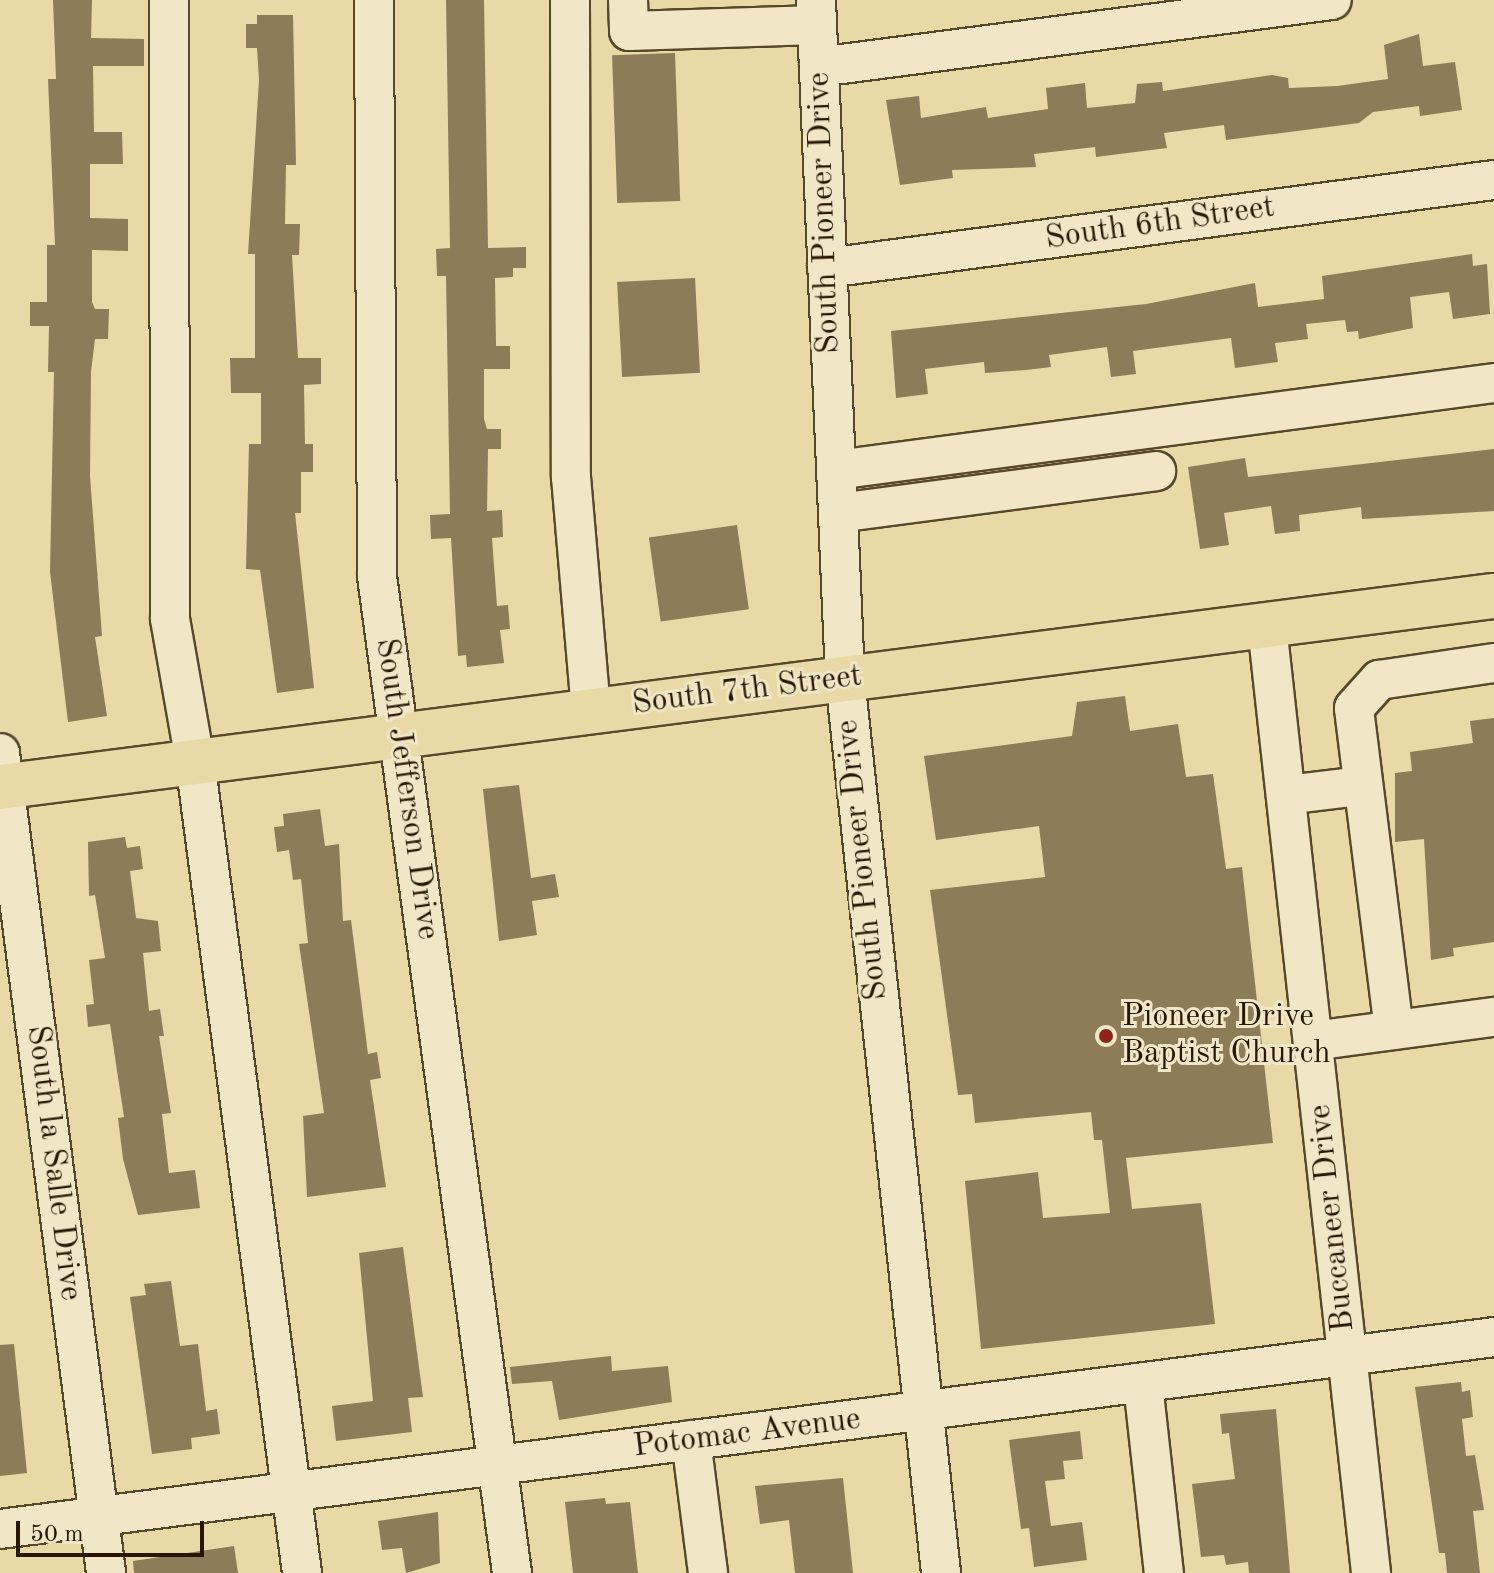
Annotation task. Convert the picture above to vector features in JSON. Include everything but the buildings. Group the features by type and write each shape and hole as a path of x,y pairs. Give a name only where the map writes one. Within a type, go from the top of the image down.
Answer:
{"main road":[{"name":"South 7th Street","path":"1,775 195,761 1494,596"}],"street":[{"path":"169,0 170,619 195,761 302,1573"},
{"name":"South Jefferson Drive","path":"374,0 373,460 377,576 512,1573"},
{"path":"570,0 571,477 591,711"},
{"path":"628,0 629,31 817,12"},
{"path":"819,67 1332,0"},
{"name":"South Pioneer Drive","path":"817,12 845,679 941,1573"},
{"name":"South 6th Street","path":"827,268 1494,180"},
{"path":"836,470 1494,383"},
{"path":"838,513 1156,471"},
{"name":"Buccaneer Drive","path":"1267,626 1371,1573"},
{"path":"1394,1030 1351,726 1363,692 1397,675 1494,663"},
{"name":"South la Salle Drive","path":"1,775 106,1573"},
{"path":"1286,795 1360,786"},
{"path":"1313,1041 1494,1017"},
{"name":"Potomac Avenue","path":"0,1529 497,1463 923,1413 1494,1337"},
{"path":"1143,1384 1164,1573"},
{"path":"691,1440 708,1573"}],"place":[{"name":"Pioneer Drive Baptist Church","path":"1106,1036"}]}
